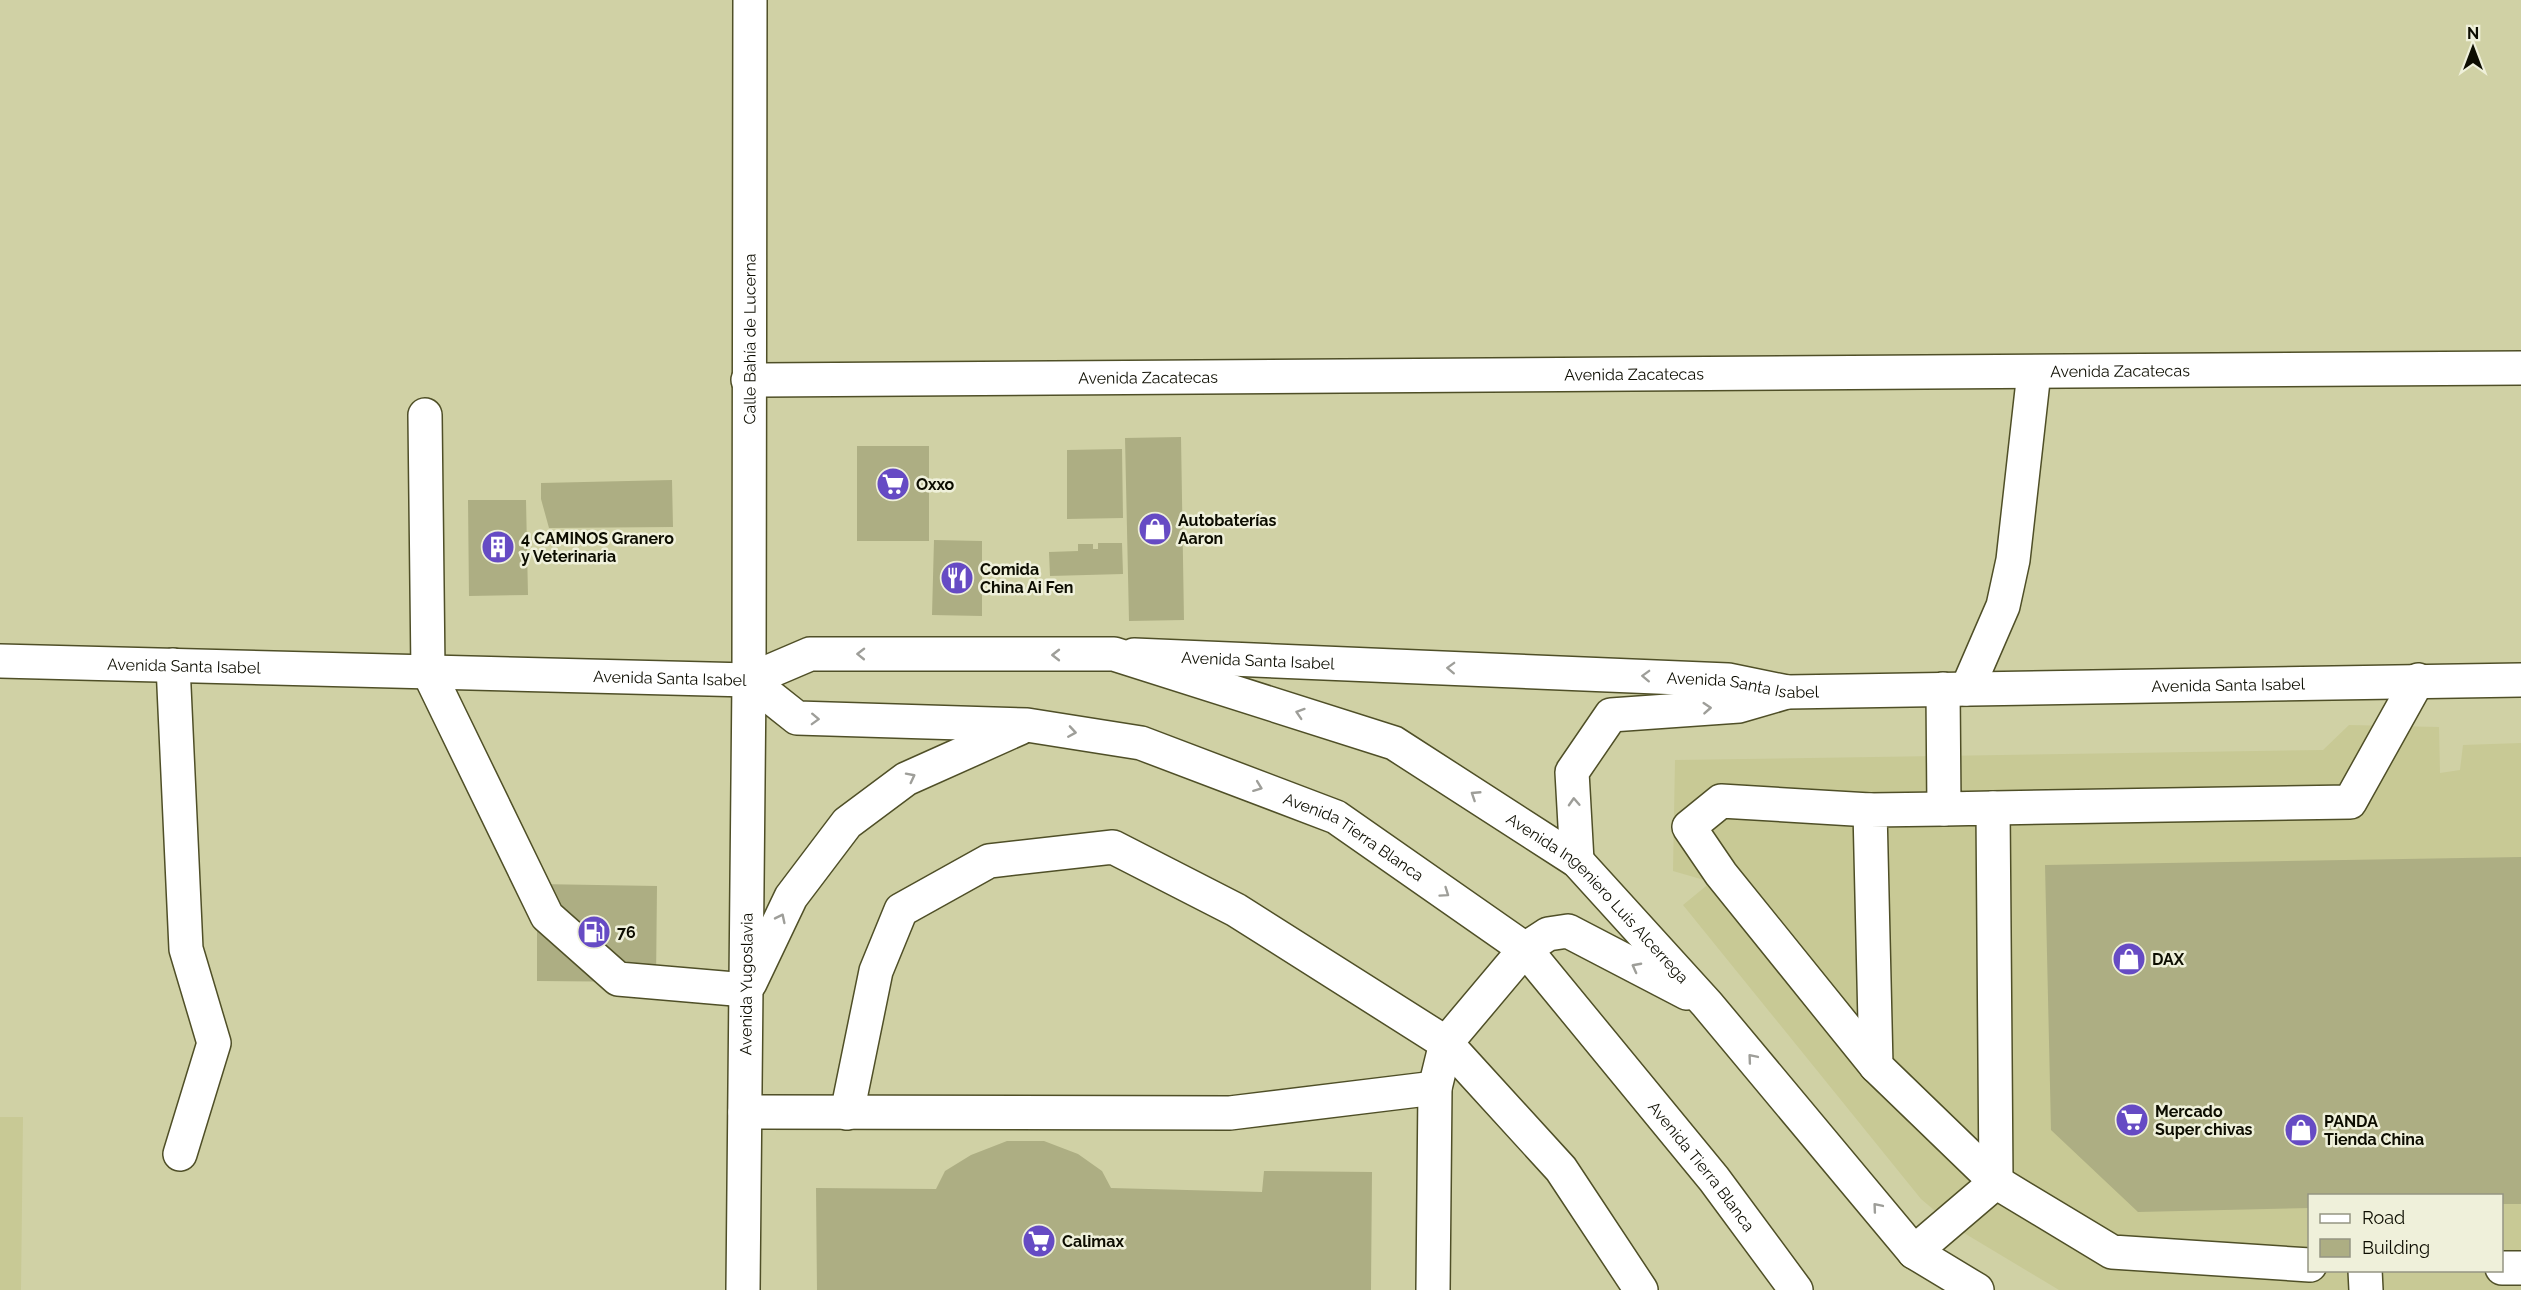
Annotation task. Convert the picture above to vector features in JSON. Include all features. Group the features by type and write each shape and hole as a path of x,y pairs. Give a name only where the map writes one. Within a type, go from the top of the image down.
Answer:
{"main road":[{"name":"Calle Bahía de Lucerna","path":"749,680 750,0"},
{"name":"Avenida Zacatecas","path":"748,380 2521,368"},
{"path":"1944,809 1955,689 2003,606 2013,560 2034,372"},
{"path":"425,415 428,671 547,916 618,979 746,990 791,897 847,823 906,779 1027,725"},
{"name":"Avenida Santa Isabel","path":"0,661 749,680 810,654 1114,654 1728,680 1787,692 2418,680 2521,681"},
{"name":"Avenida Ingeniero Luis Alcerrega","path":"1114,654 1394,743 1577,861 1707,1004 1914,1252 1977,1290"},
{"path":"173,665 186,950 214,1043 180,1154"},
{"name":"Avenida Tierra Blanca","path":"749,680 797,718 1027,725 1141,742 1336,817 1525,950 1714,1179 1796,1290"},
{"name":"Avenida Yugoslavia","path":"743,1290 749,680"},
{"path":"2308,1265 2112,1252 1996,1182 1876,1066 1722,874 1689,827 1722,801 1870,810 2350,802 2418,680"},
{"path":"1577,861 1572,772 1611,715 1739,706 1787,692"},
{"path":"1961,1290 1914,1252 1996,1182 1993,808"},
{"path":"1870,810 1876,1066"},
{"path":"847,1113 876,971 901,910 989,861 1113,847 1236,910 1446,1043 1561,1169 1641,1290"},
{"path":"1432,1290 1435,1088 1446,1043 1525,950 1548,934 1568,931 1707,1004"},
{"path":"745,1112 1230,1113 1435,1088"},
{"path":"2503,1268 2521,1268"},
{"path":"2365,1272 2366,1290"}],"shaded area":[{"path":"2349,725 2439,727 2440,773 2460,770 2463,745 2521,743 2521,1290 2059,1290 1954,1227 1921,1199 1683,905 1711,882 1673,871 1675,760 2323,750"},
{"path":"0,1117 23,1117 21,1290 0,1290"}],"building":[{"name":"Autobaterías Aaron","path":"1181,437 1184,620 1129,621 1125,438"},
{"name":"Oxxo","path":"857,446 929,446 929,541 857,541"},
{"path":"1122,449 1123,518 1067,519 1067,450"},
{"path":"672,480 673,527 549,528 541,499 541,483"},
{"name":"4 CAMINOS Granero y Veterinaria","path":"468,500 526,500 528,595 469,596"},
{"name":"Comida China Ai Fen","path":"934,540 982,541 982,616 932,615"},
{"path":"1098,543 1122,543 1123,574 1050,576 1049,552 1078,551 1078,544 1093,544 1093,549 1098,549"},
{"path":"2521,857 2521,1204 2503,1204 2503,1194 2308,1194 2308,1208 2138,1212 2051,1130 2045,865"},
{"path":"537,884 657,886 656,982 537,981"},
{"name":"Calimax","path":"1007,1141 1044,1141 1078,1154 1102,1171 1111,1188 1262,1192 1264,1171 1372,1172 1371,1290 817,1290 816,1188 936,1189 945,1171 971,1155"}],"place":[{"name":"Oxxo","path":"893,484"},
{"name":"Autobaterías Aaron","path":"1155,529"},
{"name":"4 CAMINOS Granero y Veterinaria","path":"498,547"},
{"name":"Comida China Ai Fen","path":"957,578"},
{"name":"76","path":"594,932"},
{"name":"DAX","path":"2129,959"},
{"name":"Mercado Super chivas","path":"2132,1120"},
{"name":"PANDA Tienda China","path":"2301,1130"},
{"name":"Calimax","path":"1039,1241"}]}
